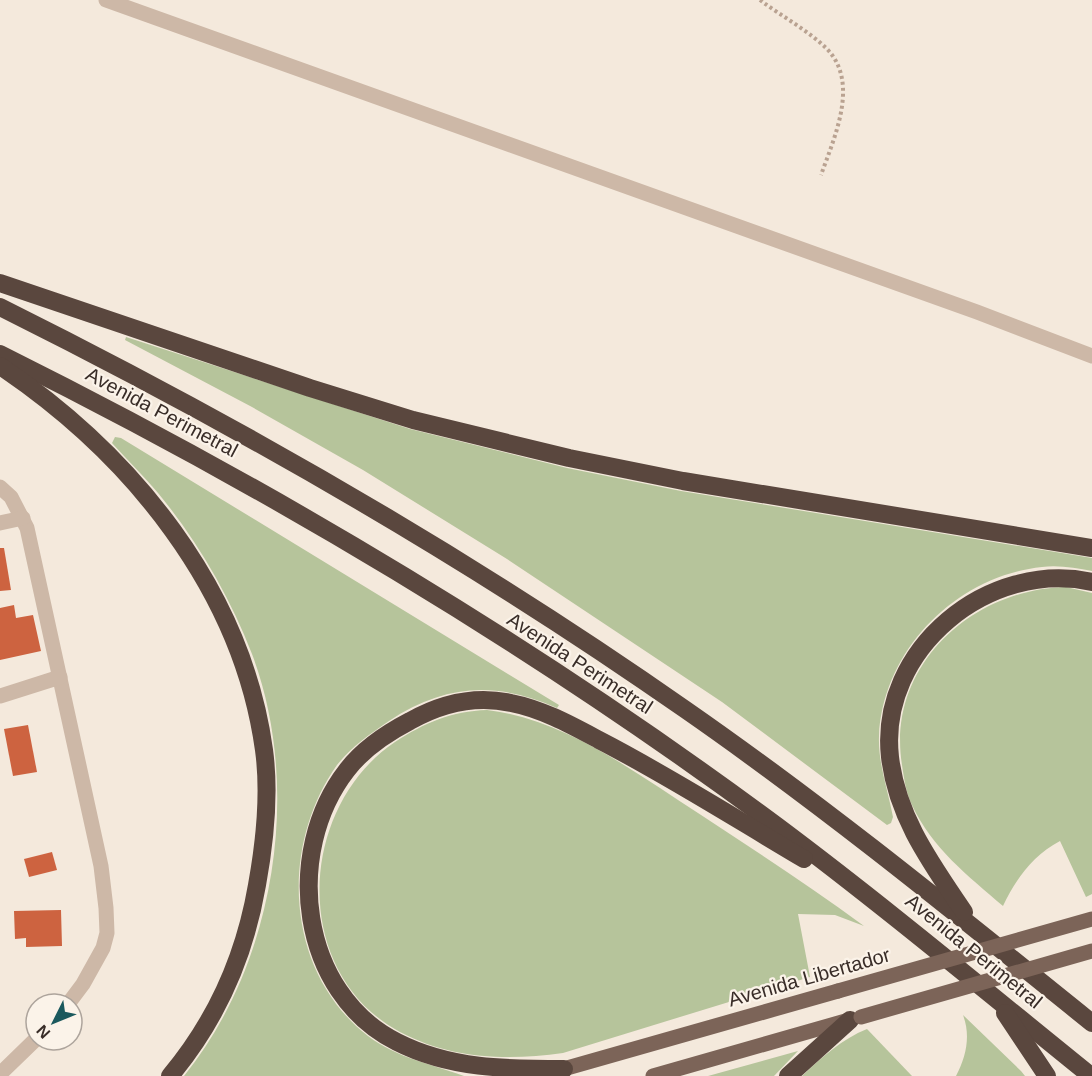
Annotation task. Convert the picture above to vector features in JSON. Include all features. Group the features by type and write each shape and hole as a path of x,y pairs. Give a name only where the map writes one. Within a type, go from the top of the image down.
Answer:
{"highway":[{"path":"0,283 310,388 412,420 682,481 1092,548"},
{"name":"Avenida Perimetral","path":"0,307 230,426 373,509 527,604 684,708 800,791 1092,1023"},
{"name":"Avenida Perimetral","path":"0,354 210,463 352,545 505,639 660,743 885,908 1091,1076"},
{"path":"0,366 61,412 112,458 150,500 192,559 225,618 242,658 254,699 264,751 267,801 263,855 254,901 238,961 220,1001 201,1035 170,1076"},
{"path":"975,928 926,856 901,806 890,747 892,714 898,691 906,672 929,638 955,614 974,602 1018,583 1043,577 1092,582"},
{"path":"564,1069 464,1065 395,1041 360,1016 333,981 322,958 310,918 309,891 311,850 324,809 346,771 358,757 384,736 421,715 463,700 510,702 541,712 639,760 885,908"},
{"path":"996,999 1047,1076"},
{"path":"788,1076 856,1019"}],"main road":[{"name":"Avenida Libertador","path":"538,1076 1092,919"},
{"path":"653,1076 1092,951"}],"street":[{"path":"106,0 965,308 1092,356"},
{"path":"0,487 11,497 23,518 101,866 107,933 96,963 76,992"},
{"path":"0,523 23,518"},
{"path":"0,696 60,677"},
{"path":"0,1074 24,1050"}],"path":[{"path":"760,0 828,50 843,78 840,117 821,175"}],"green space":[{"path":"126,337 410,429 567,468 681,491 1092,558 1092,571 1042,567 1010,573 981,585 954,602 930,623 910,647 894,675 884,704 879,736 882,767 893,817 891,823 887,825 722,702 507,559 363,470 252,407 125,340"},
{"path":"115,437 121,438 559,705 557,708 513,693 471,690 430,700 410,709 368,736 348,752 337,765 318,798 306,833 299,870 300,907 306,944 320,978 340,1009 379,1044 414,1060 464,1076 184,1076 215,1031 240,982 259,929 271,874 277,817 276,761 267,706 252,654 234,611 186,530 153,487 112,443"},
{"path":"1066,587 1092,593 1092,894 1086,897 1060,841 1042,853 1026,869 1003,906 940,848 920,820 910,800 906,785 902,765 901,729 908,696 922,666 943,640 969,618 998,602 1031,591"},
{"path":"487,710 516,715 544,724 598,750 761,854 864,926 835,915 798,914 810,977 563,1053 521,1057 480,1056 439,1048 400,1032 364,1005 339,971 324,932 320,890 325,847 339,807 363,771 395,742 439,719"},
{"path":"963,1015 1025,1076 956,1076 967,1039"},
{"path":"867,1029 912,1076 802,1076 841,1043"},
{"path":"798,1051 774,1076 708,1076"}],"building":[{"path":"0,548 4,548 11,590 0,591"},
{"path":"14,605 16,618 33,615 41,651 0,660 0,608"},
{"path":"28,725 37,772 13,776 4,729"},
{"path":"52,852 57,870 29,877 24,859"},
{"path":"61,910 62,946 26,947 26,938 15,939 14,911"}]}
